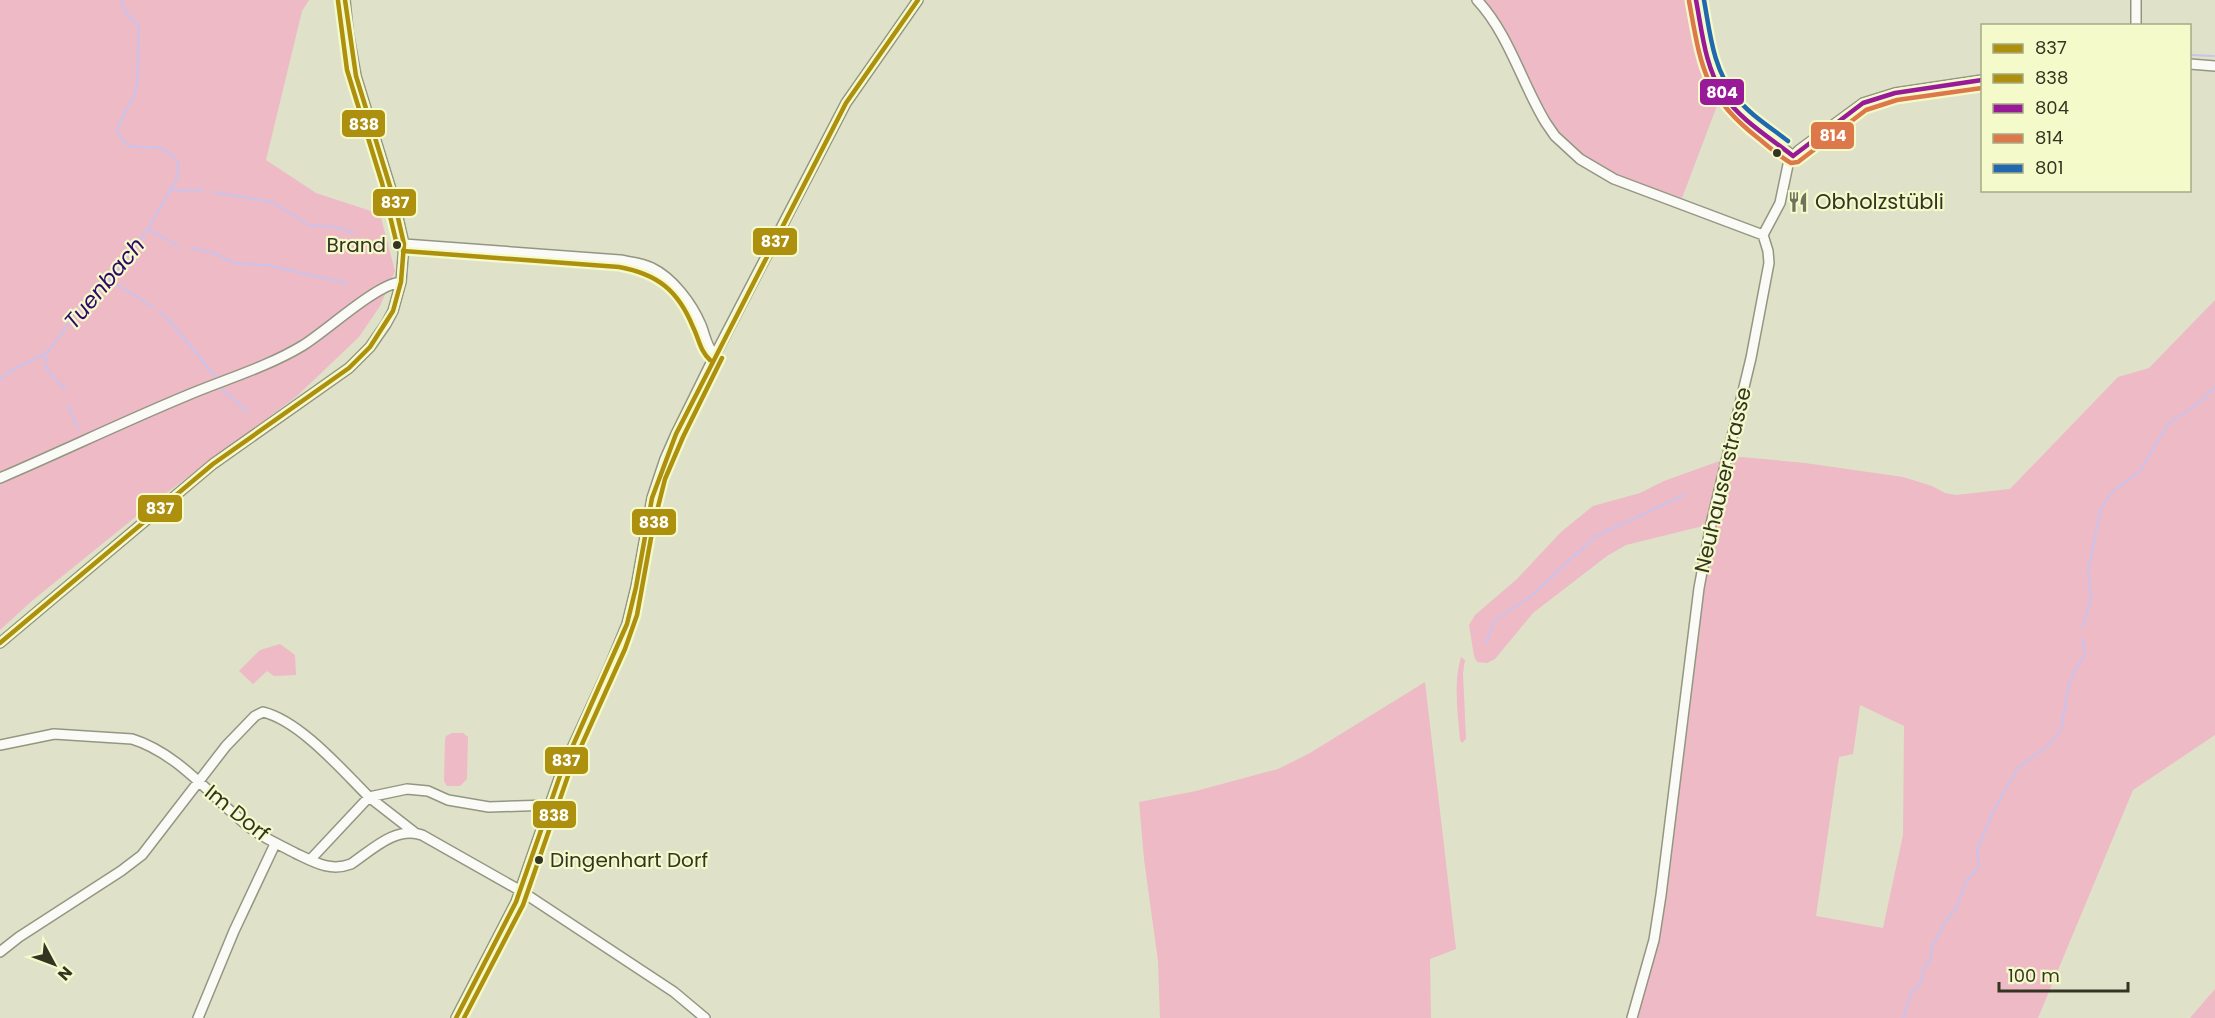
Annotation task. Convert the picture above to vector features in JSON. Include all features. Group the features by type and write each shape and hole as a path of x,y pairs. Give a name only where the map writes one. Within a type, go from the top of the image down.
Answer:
{"street":[{"path":"0,643 213,464 360,359 393,311 401,282 404,244 393,196 356,76 345,0"},
{"path":"456,1018 521,891 562,770 627,624 652,498 665,459 715,355 828,136 865,74 918,0"},
{"path":"1477,0 1484,7 1502,37 1546,123 1555,136 1580,159 1614,179 1763,236 1780,204 1789,160 1863,103 1895,93 1981,80"},
{"path":"1696,0 1711,66 1723,93 1738,110 1793,156"},
{"path":"2136,0 2136,24"},
{"path":"2191,63 2215,66"},
{"name":"Neuhauserstrasse","path":"1632,1018 1654,940 1699,588 1751,358 1768,263 1768,251 1763,236"},
{"path":"404,244 620,260 651,267 677,289 689,304 700,323 711,352 715,355"},
{"path":"0,478 301,347 386,285 401,282"},
{"name":"Im Dorf","path":"369,797 297,729 281,718 263,712 255,716 226,746 198,780 261,836 329,868 344,867 395,835 414,832"},
{"path":"0,745 54,734 132,740 153,747 198,780 142,855 122,871 19,937 0,952"},
{"path":"310,860 369,797 407,789 428,791 448,800 489,807 550,805"},
{"path":"369,797 414,832 521,891 674,992 705,1018"},
{"path":"198,1018 234,931 275,844"}],"shaded area":[{"path":"0,0 309,0 302,11 266,160 316,193 380,214 395,271 380,306 359,337 297,396 149,506 33,600 0,630"},
{"path":"1483,0 1691,0 1705,66 1720,98 1682,198 1606,169 1567,142 1543,109 1506,35"},
{"path":"2215,300 2215,735 2133,790 2038,1018 1632,1018 1654,940 1711,524 1626,545 1607,556 1533,613 1495,659 1487,663 1477,662 1474,656 1469,625 1475,615 1517,579 1561,532 1593,506 1640,493 1664,481 1728,458 1742,457 1805,463 1903,477 1956,495 2010,489 2118,377 2149,368","holes":["1860,705 1904,726 1903,835 1883,928 1816,916 1839,757 1853,754"]},
{"path":"280,644 295,655 296,675 274,676 267,671 253,684 239,671 260,650"},
{"path":"1461,657 1465,660 1463,673 1466,739 1462,743 1457,698 1457,678"},
{"path":"1425,682 1456,949 1430,959 1431,1018 1160,1018 1158,961 1139,802 1196,791 1278,769 1310,753"},
{"path":"452,733 463,733 468,737 467,779 460,786 447,786 444,781 445,740 446,736"},
{"path":"2215,989 2215,1018 2190,1018"}],"waterway":[{"name":"Tuenbach","path":"0,380 10,371 45,354 50,349 77,312 115,274 148,229 177,178 179,163 171,154 156,147 130,146 123,141 117,129 137,89 139,26 126,13 121,0"},
{"path":"2191,55 2214,56"},
{"path":"171,190 203,190"},
{"path":"213,192 272,202 309,225 336,227 353,233"},
{"path":"148,229 178,246"},
{"path":"192,248 214,253 234,263 267,265 346,283"},
{"path":"110,280 153,307"},
{"path":"159,312 168,319 215,376"},
{"path":"45,354 47,370 65,389"},
{"path":"2083,627 2091,598 2088,571 2101,508 2113,491 2140,471 2168,424 2202,400 2215,387"},
{"path":"221,388 248,412"},
{"path":"68,404 78,429"},
{"path":"1486,643 1494,621 1532,595 1596,536 1684,495"},
{"path":"1903,1018 1911,993 1921,982 1924,967 1930,961 1932,948 1944,923 1957,907 1966,881 1977,869 1979,864 1977,850 1992,814 2017,769 2051,743 2061,729 2069,684 2086,653 2082,639"}],"transit line":[{"name":"837","path":"0,643 213,464 349,368 370,347 393,311 401,282 404,244 393,196 356,76 345,0"},
{"name":"837","path":"456,1018 516,902 562,770 627,624 652,498 676,434 846,103 918,0"},
{"name":"804","path":"1696,0 1708,61 1723,94 1746,120 1793,156"},
{"name":"801","path":"1704,0 1717,62 1728,85 1747,109 1788,141"},
{"name":"838","path":"338,1 347,70 382,183 397,245"},
{"name":"814","path":"1689,1 1702,62 1715,93 1740,122 1791,163 1798,162 1866,110 1897,100 1981,88"},
{"name":"804","path":"1793,156 1863,103 1895,93 1981,80"},
{"name":"838","path":"403,251 619,267 644,274 665,286 680,303 702,349 710,360"},
{"name":"838","path":"464,1018 523,905 569,773 625,649 637,615 653,527 665,479 722,358"}],"place":[{"name":"Obholzstübli","path":"1798,202"},
{"name":"Brand","path":"397,245"},
{"name":"Dingenhart Dorf","path":"539,860"}]}
